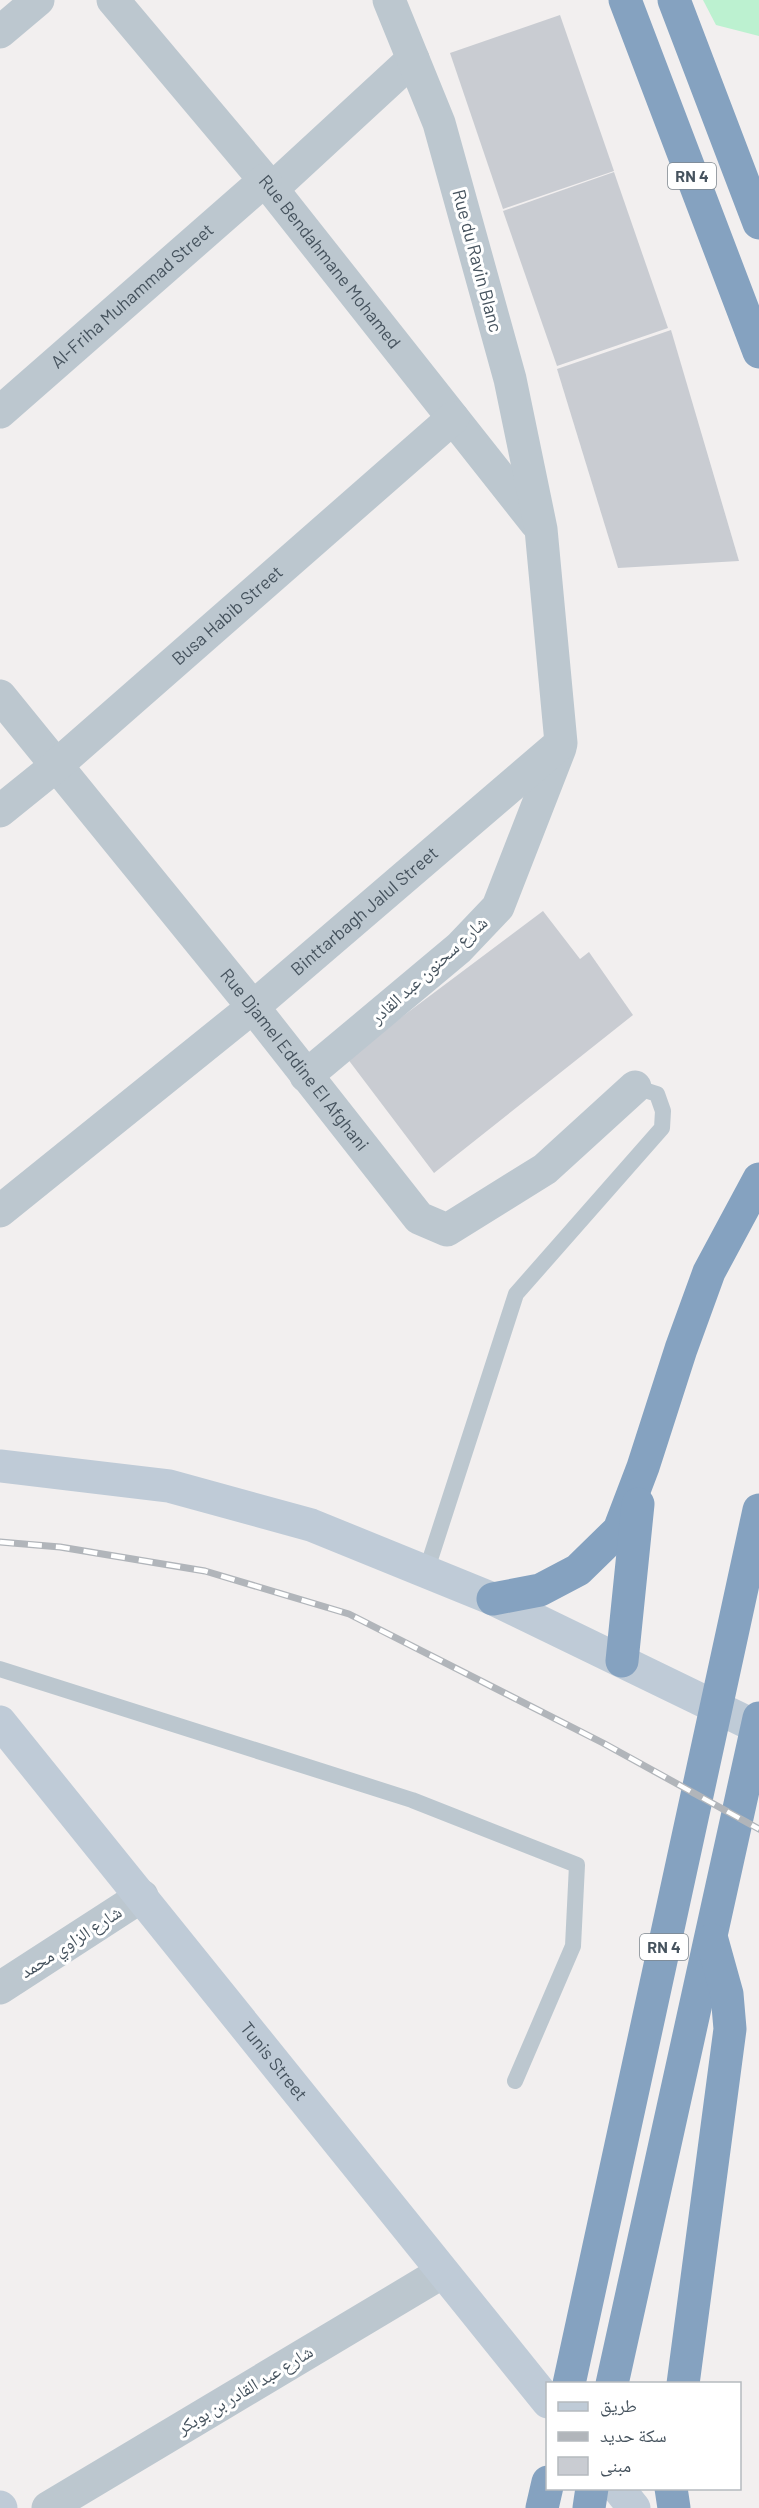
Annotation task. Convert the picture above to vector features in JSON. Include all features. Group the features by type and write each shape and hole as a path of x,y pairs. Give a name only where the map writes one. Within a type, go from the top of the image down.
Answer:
{"highway":[{"name":"RN 4","path":"625,0 759,352"},
{"name":"RN 4","path":"674,0 759,223"},
{"path":"493,1599 540,1590 578,1570 619,1530 643,1467 681,1349 709,1272 753,1189"},
{"path":"622,1661 630,1567 643,1467"},
{"name":"RN 4","path":"569,2382 759,1510"},
{"name":"RN 4","path":"612,2382 759,1718"},
{"path":"683,2382 730,2029 727,1994 711,1934"},
{"path":"542,2508 546,2490"},
{"path":"589,2508 592,2490"},
{"path":"671,2490 674,2508"}],"main road":[{"path":"0,1466 169,1486 311,1525 493,1599 759,1728"},
{"name":"Tunis Street","path":"0,1722 546,2400"},
{"path":"620,2490 634,2508"}],"street":[{"path":"0,32 38,0"},
{"name":"Rue Bendahmane Mohamed","path":"113,0 268,184 541,529"},
{"name":"Rue du Ravin Blanc","path":"389,0 439,123 510,379 541,529"},
{"name":"Al-Friha Muhammad Street","path":"0,412 412,59"},
{"name":"Busa Habib Street","path":"0,811 57,765 453,418"},
{"path":"541,529 561,743"},
{"name":"Rue Djamel Eddine El Afghani","path":"0,696 253,1007 419,1218 447,1230 545,1169 635,1087"},
{"name":"Binttarbagh Jalul Street","path":"0,1211 253,1007 561,743"},
{"name":"شارع سحنون عبد القادر","path":"306,1076 459,948 498,907 561,743"},
{"name":"شارع الزاوي محمد","path":"0,1988 142,1896"},
{"name":"شارع عبد القادر بن بوبكر","path":"48,2508 441,2272"}],"lane":[{"path":"426,1572 516,1294 662,1128 663,1111 657,1094 635,1087"},
{"path":"0,1669 412,1800 578,1864 573,1946 515,2081"}],"green space":[{"path":"703,0 759,0 759,36 716,25"}],"building":[{"path":"560,15 614,171 503,209 450,53"},
{"path":"614,172 668,328 557,366 503,211"},
{"path":"671,330 739,561 618,568 557,369"},
{"path":"543,911 580,959 589,952 633,1015 434,1173 347,1058"}],"railway":[{"path":"0,1542 60,1547 205,1571 349,1614 603,1743 759,1829"}]}
